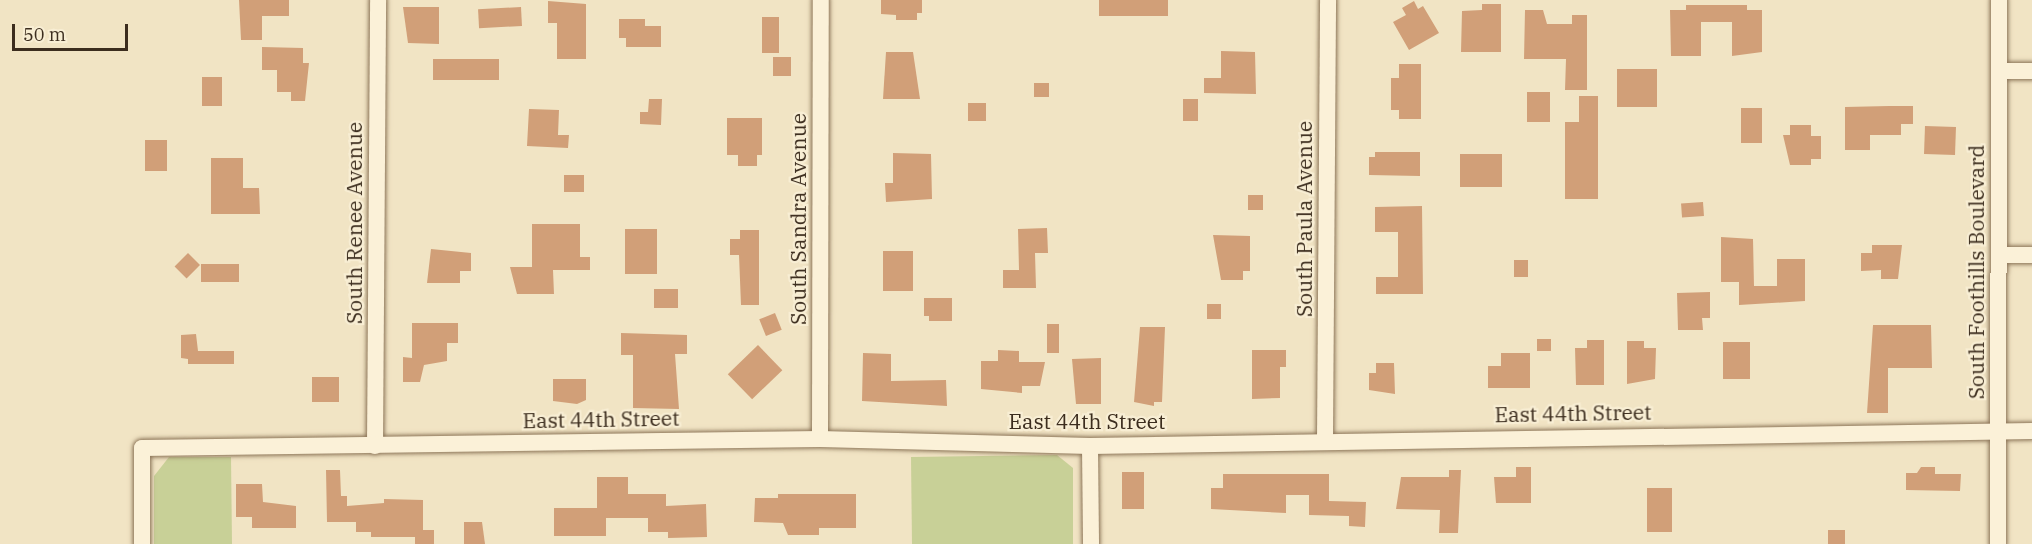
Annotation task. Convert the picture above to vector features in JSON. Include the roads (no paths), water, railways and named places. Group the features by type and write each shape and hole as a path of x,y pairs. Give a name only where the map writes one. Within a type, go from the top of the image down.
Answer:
{"street":[{"name":"South Renee Avenue","path":"375,446 378,0"},
{"name":"South Sandra Avenue","path":"820,439 821,0"},
{"name":"South Paula Avenue","path":"1325,438 1328,0"},
{"name":"South Foothills Boulevard","path":"1998,544 1999,0"},
{"path":"1999,71 2032,71"},
{"path":"1999,255 2032,255"},
{"name":"East 44th Street","path":"142,544 142,448 820,439 1090,446 1325,438 2032,431"},
{"path":"1090,446 1091,544"}]}
